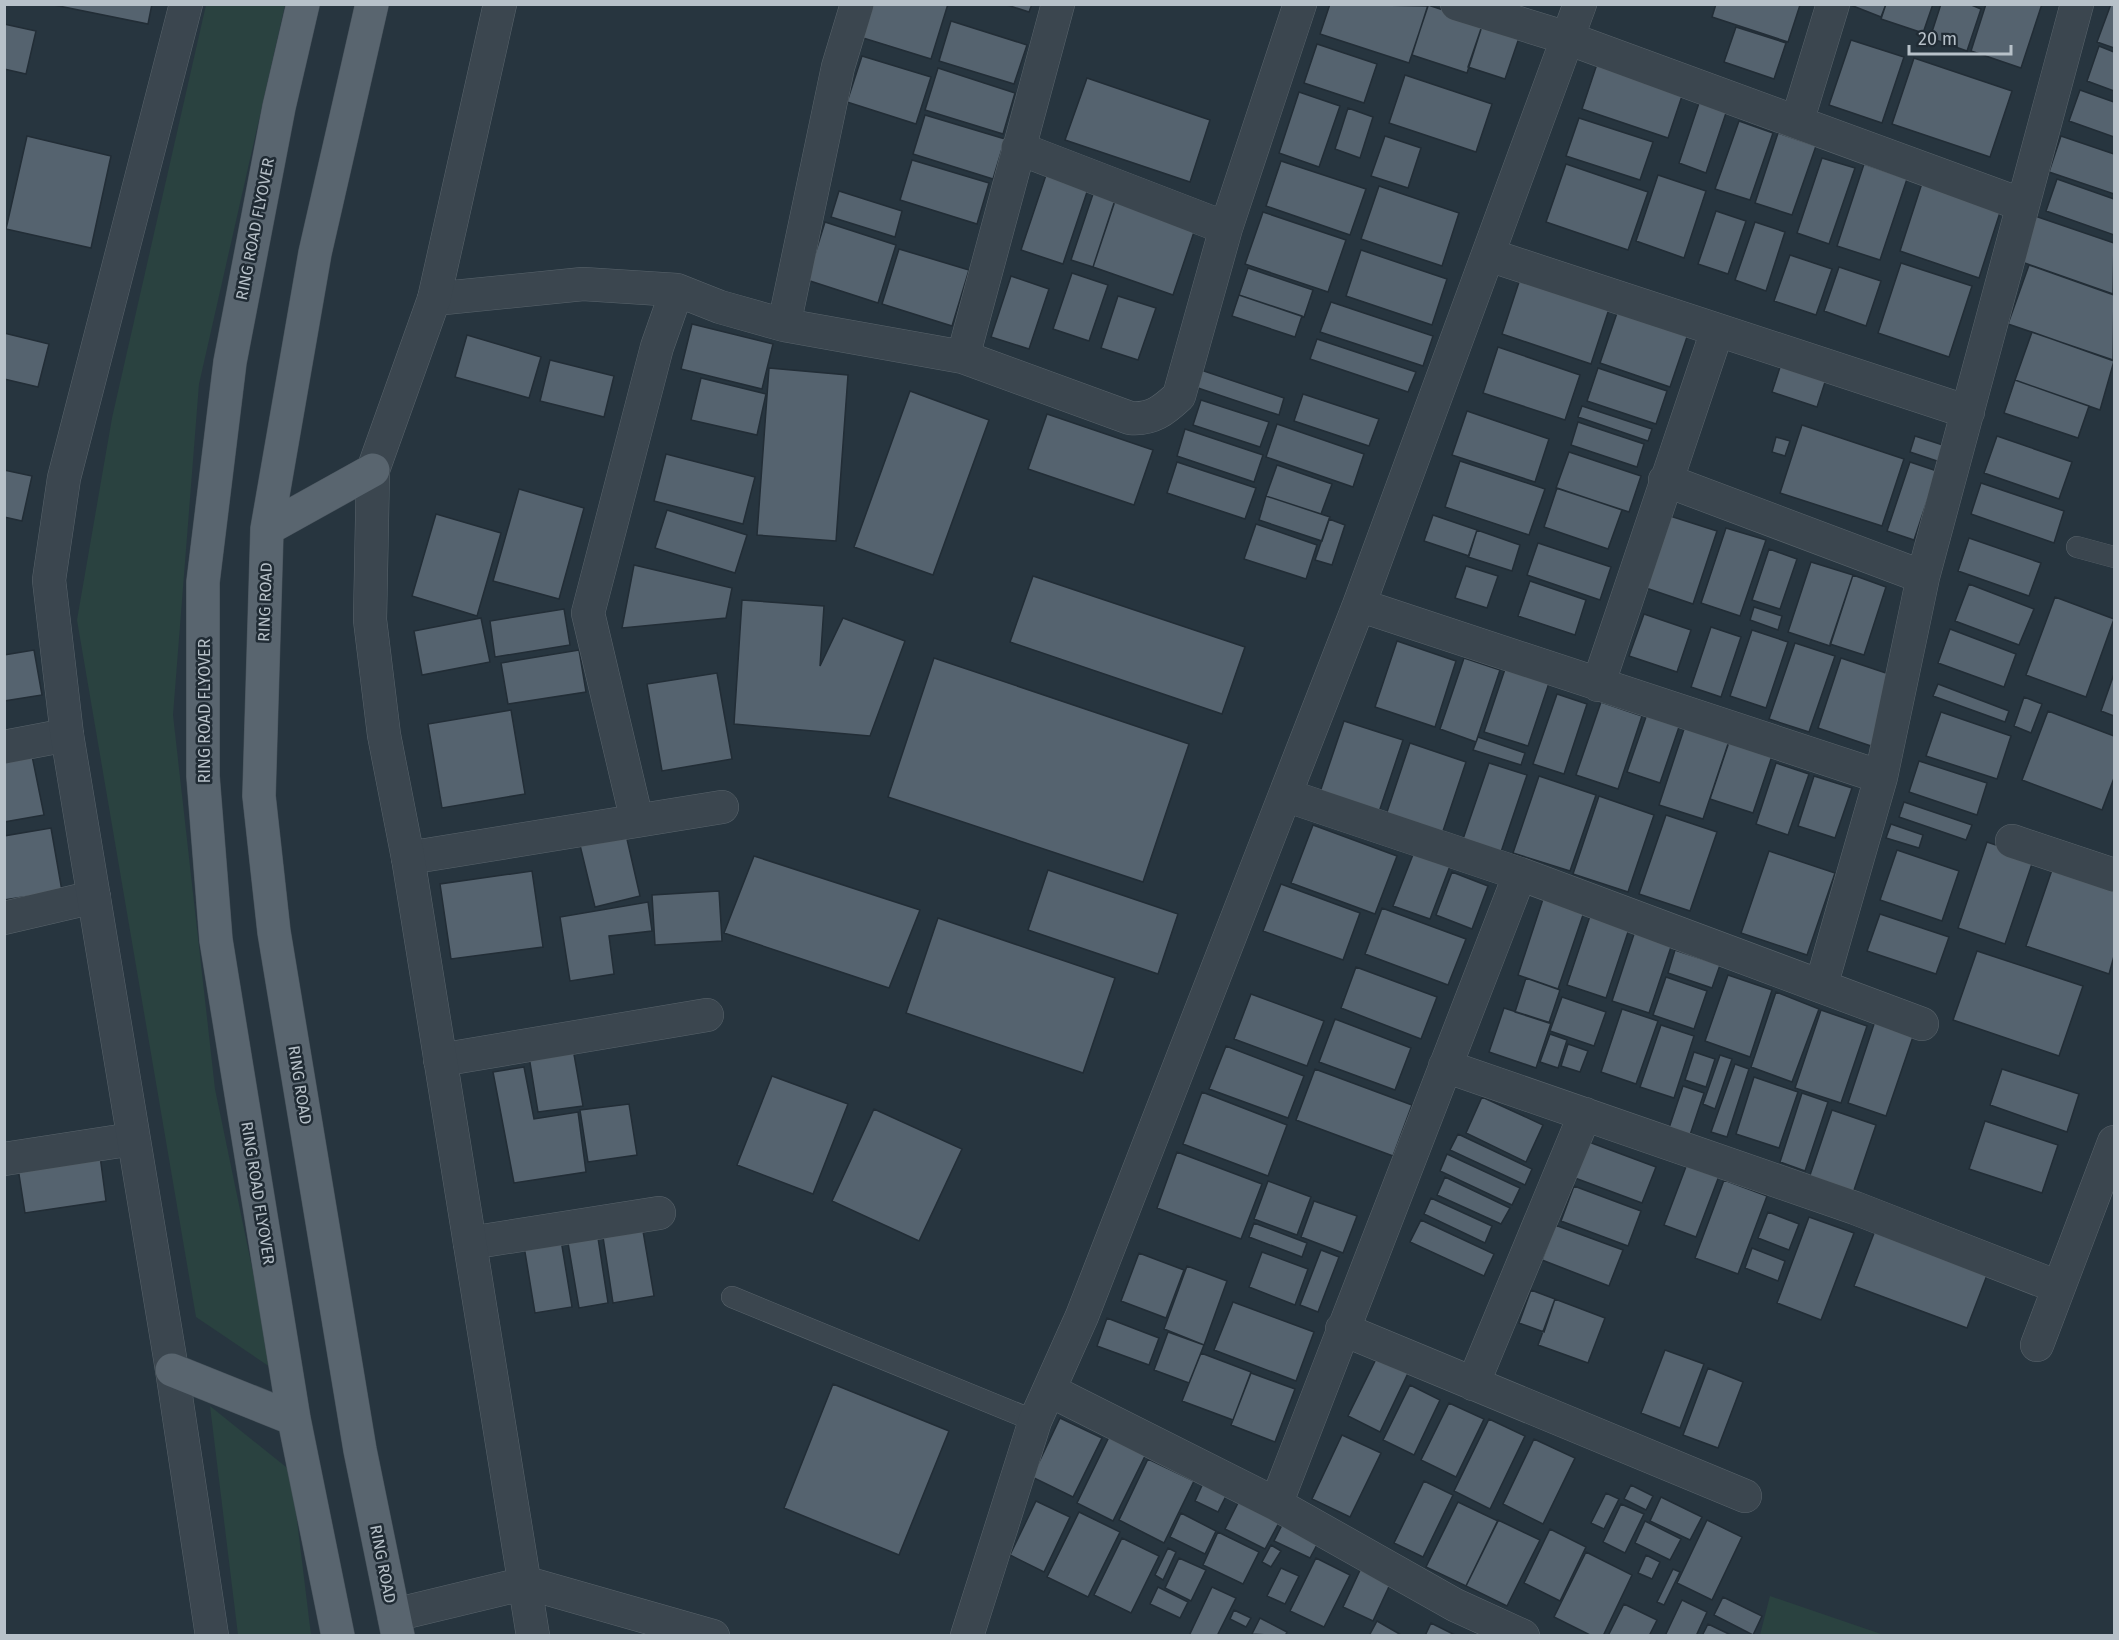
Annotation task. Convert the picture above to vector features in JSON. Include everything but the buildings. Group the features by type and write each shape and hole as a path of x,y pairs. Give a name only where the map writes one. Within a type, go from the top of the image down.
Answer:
{"main road":[{"name":"RING ROAD FLYOVER","path":"294,1419 216,940 203,776 203,582 230,362 279,107 303,4"},
{"path":"267,529 315,253 372,4"},
{"path":"267,529 373,470"},
{"name":"RING ROAD","path":"267,529 259,796 274,932 360,1450 396,1625"},
{"path":"172,1370 294,1419 338,1635"}],"street":[{"path":"186,4 64,478 49,580 67,735 172,1370 213,1635"},
{"path":"500,4 434,299 373,470 370,620 384,735 408,858 527,1583 533,1635"},
{"path":"784,324 838,68 857,4"},
{"path":"963,357 1058,4"},
{"path":"434,299 583,284 677,290 720,307 784,324 963,357 1130,418 1141,419 1159,414 1179,396 1226,228 1300,4"},
{"path":"1457,4 1567,38 2024,205"},
{"path":"967,1635 1035,1421 1082,1316 1359,605 1580,4"},
{"path":"1797,122 1833,4"},
{"path":"1821,986 1881,777 1923,577 2077,4"},
{"path":"1018,148 1226,228"},
{"path":"1489,255 1968,412"},
{"path":"637,821 588,614 657,347 677,290"},
{"path":"1598,685 1665,480 1717,331"},
{"path":"1665,480 1923,577"},
{"path":"1359,605 1881,777"},
{"path":"4,747 67,735"},
{"path":"1285,795 1520,874 1922,1024"},
{"path":"408,858 722,807"},
{"path":"2012,841 2115,875"},
{"path":"1276,1504 1520,874"},
{"path":"4,918 94,897"},
{"path":"440,1060 707,1015"},
{"path":"1445,1066 1855,1208 2058,1287"},
{"path":"1473,1384 1585,1114"},
{"path":"4,1159 133,1139"},
{"path":"2037,1345 2115,1142"},
{"path":"470,1243 659,1213"},
{"path":"1342,1329 1745,1496"},
{"path":"1049,1390 1276,1504 1455,1605 1524,1635"},
{"path":"396,1625 527,1583 714,1635"}],"lane":[{"path":"2077,548 2115,557"},
{"path":"732,1297 1035,1421"}],"green space":[{"path":"206,5 285,5 199,384 173,715 215,1089 273,1369 196,1317 77,620 112,418"},
{"path":"210,1406 291,1471 311,1635 238,1635"},
{"path":"1770,1596 1884,1635 1760,1635"}]}
